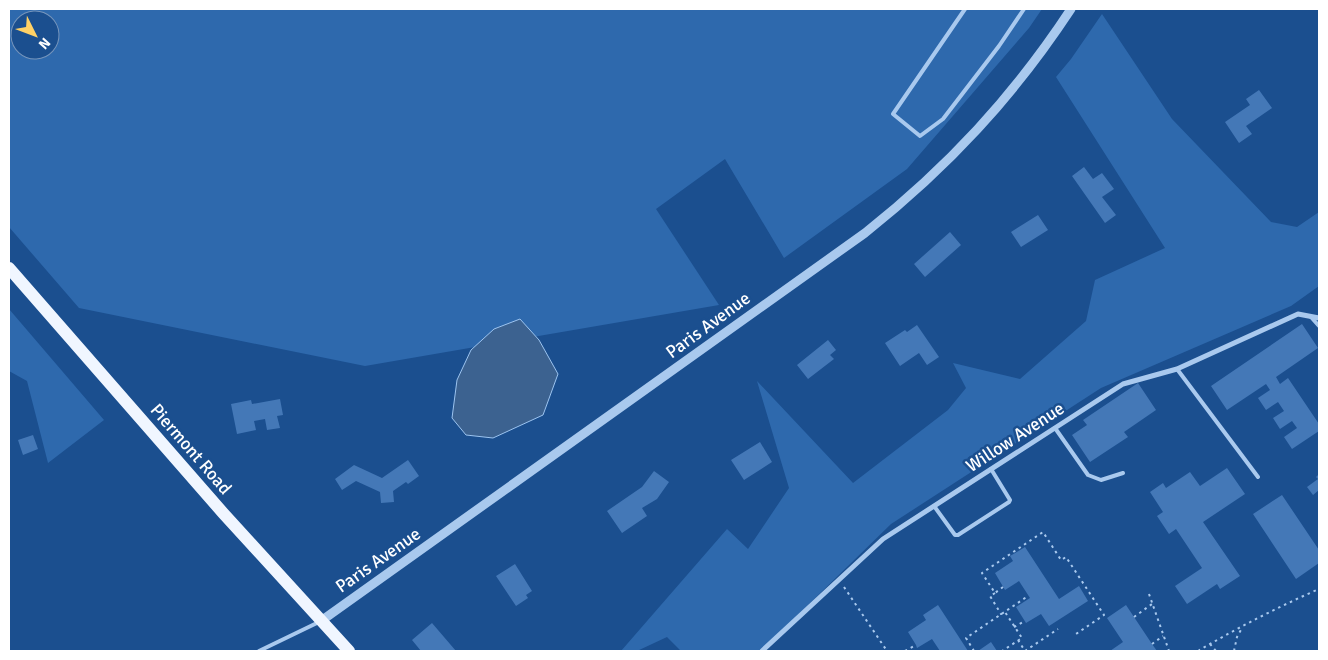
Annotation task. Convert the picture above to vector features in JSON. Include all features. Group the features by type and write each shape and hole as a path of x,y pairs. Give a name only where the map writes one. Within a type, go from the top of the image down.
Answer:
{"main road":[{"name":"Piermont Road","path":"9,268 223,513 348,651"}],"street":[{"name":"Paris Avenue","path":"321,621 864,234 890,213 976,133 1027,71 1071,9"},
{"name":"Willow Avenue","path":"762,651 883,539 1123,384 1177,369 1298,314 1319,318"}],"lane":[{"path":"965,9 893,114 920,136 943,120 999,46 1024,9"},
{"path":"1310,317 1319,326"},
{"path":"1177,369 1258,477"},
{"path":"1055,428 1088,475 1101,480 1124,473"},
{"path":"934,506 955,535 958,535 994,512 1010,500 991,469"},
{"path":"259,651 321,621"}],"path":[{"path":"995,593 982,573 1043,532 1061,560 1066,557 1104,615 1076,634 1077,636"},
{"path":"839,580 887,651"},
{"path":"1001,614 990,596 1003,587"},
{"path":"1198,651 1283,605 1319,590"},
{"path":"1149,594 1169,651"},
{"path":"974,651 966,638 1028,596"},
{"path":"1134,617 1152,604"},
{"path":"1002,651 1022,638 1004,612"},
{"path":"1014,627 1025,620"},
{"path":"1234,651 1237,637 1244,626"},
{"path":"1018,640 1025,651 1058,629"},
{"path":"1152,644 1163,636"},
{"path":"1210,644 1216,651"},
{"path":"905,651 916,645"}],"shaded area":[{"path":"9,9 1042,9 1029,28 907,169 784,258 725,159 656,209 719,305 365,366 79,308 9,227"},
{"path":"1102,14 1172,119 1271,222 1297,227 1319,212 1319,286 1291,306 1101,388 891,524 761,651 681,651 667,637 637,651 621,651 727,529 748,549 789,488 757,381 853,483 948,410 966,388 953,363 1020,379 1086,321 1095,280 1165,248 1056,77"},
{"path":"9,309 104,420 48,463 27,381 9,371"},
{"path":"520,319 539,340 558,374 543,415 493,438 466,435 452,418 457,380 471,350 494,329"}],"building":[{"path":"1259,90 1272,108 1246,126 1252,134 1239,143 1225,122 1250,105 1246,99"},
{"path":"1084,167 1093,179 1102,173 1114,189 1102,197 1116,215 1105,223 1072,176"},
{"path":"1038,215 1048,230 1021,247 1011,232"},
{"path":"950,232 961,245 925,277 914,264"},
{"path":"1302,324 1318,348 1276,377 1280,384 1288,378 1319,424 1319,431 1292,449 1284,437 1297,428 1292,421 1280,429 1273,418 1284,411 1278,402 1266,410 1258,398 1270,390 1266,384 1227,410 1211,386"},
{"path":"917,325 939,357 927,365 919,353 900,366 885,343 905,330 907,332"},
{"path":"828,340 836,350 830,355 834,359 808,379 797,365"},
{"path":"1138,383 1156,410 1124,432 1128,437 1090,462 1072,435 1087,425 1083,420"},
{"path":"280,399 283,415 277,416 280,428 267,430 265,419 254,421 256,430 237,434 231,404 251,400 252,404"},
{"path":"33,435 38,449 23,455 18,440"},
{"path":"760,442 772,462 744,480 731,460"},
{"path":"408,460 419,476 393,491 394,502 381,503 380,492 356,481 342,490 335,479 354,465 382,478"},
{"path":"1227,468 1245,494 1203,522 1240,576 1220,589 1217,584 1187,604 1175,586 1202,568 1176,529 1169,534 1157,516 1163,512 1150,492 1163,483 1166,488 1190,472 1200,486"},
{"path":"654,471 669,482 657,499 642,508 647,516 622,533 607,511 642,487"},
{"path":"1319,474 1319,490 1313,495 1307,487 1318,479 1316,477"},
{"path":"1282,495 1319,550 1319,563 1296,579 1253,514"},
{"path":"1025,547 1059,599 1079,586 1088,601 1049,626 1041,614 1026,623 1016,607 1030,598 1019,581 1005,590 995,573 1013,561 1010,556"},
{"path":"515,564 532,591 526,595 528,598 516,606 496,576"},
{"path":"938,605 968,651 940,651 932,639 917,648 908,632 926,620 923,615"},
{"path":"1126,605 1157,651 1110,651 1123,642 1107,618"},
{"path":"432,623 456,651 421,651 412,640"},
{"path":"991,642 997,651 978,651"}]}
